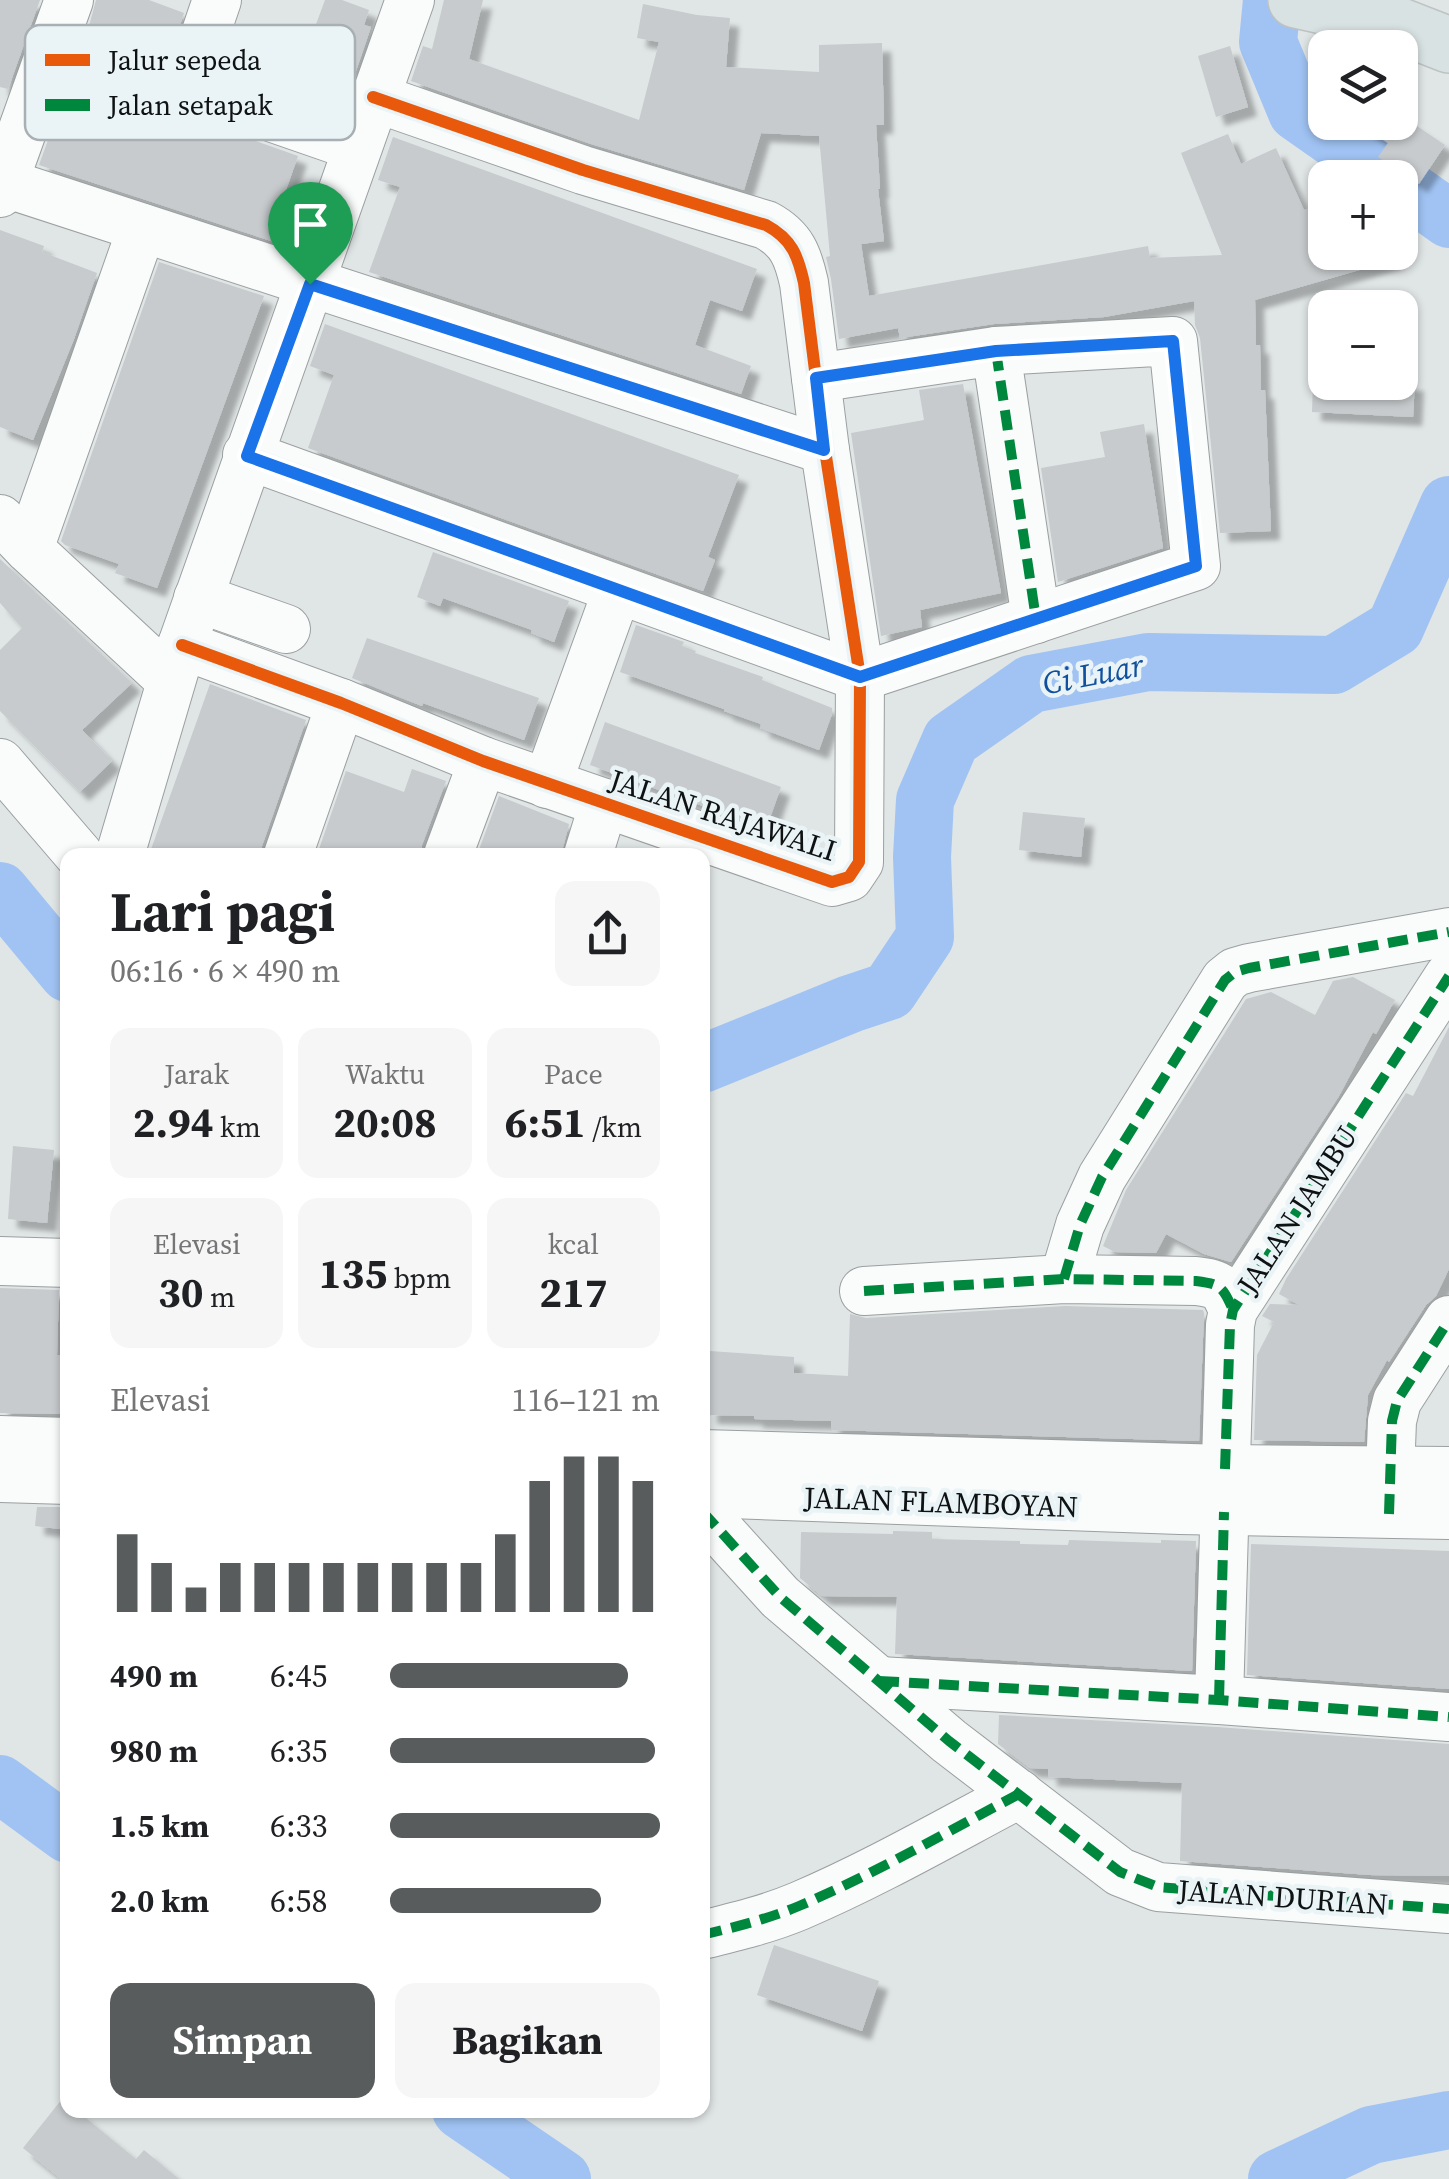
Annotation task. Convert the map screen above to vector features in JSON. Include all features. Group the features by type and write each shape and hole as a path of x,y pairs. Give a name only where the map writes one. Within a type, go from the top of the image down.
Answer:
{"main road":[{"path":"1306,2 1384,20 1449,44"}],"street":[{"path":"61,25 69,0"},
{"path":"208,25 217,0"},
{"path":"122,848 198,598 410,0"},
{"name":"JALAN RAJAWALI","path":"176,663 341,703 483,761 832,882 849,877 859,862 860,677 799,261 782,234 766,225 583,170 374,97"},
{"path":"25,126 2,188 142,228 824,450"},
{"path":"339,140 357,146"},
{"path":"142,228 15,534 176,663"},
{"path":"247,456 860,677 1196,566 1173,341 996,351 816,378"},
{"path":"996,351 1036,620"},
{"path":"547,784 617,591"},
{"path":"198,598 286,630"},
{"path":"290,848 341,703"},
{"path":"451,848 483,761"},
{"path":"0,763 73,848"},
{"path":"590,848 604,804"},
{"path":"1064,1279 1080,1225 1102,1177 1225,980 1249,968 1449,932"},
{"name":"JALAN JAMBU","path":"1219,1700 1203,1490 1232,1310 1449,976"},
{"path":"0,1261 60,1263"},
{"path":"864,1291 1064,1279 1196,1281 1216,1284 1226,1292 1232,1310"},
{"path":"1390,1492 1392,1421 1397,1402 1449,1320"},
{"path":"0,1440 60,1442"},
{"path":"710,1455 1203,1490 1390,1492 1449,1471"},
{"path":"0,1478 60,1480"},
{"name":"JALAN FLAMBOYAN","path":"710,1493 1203,1490"},
{"path":"1390,1492 1449,1515"},
{"name":"JALAN DURIAN","path":"710,1519 780,1597 949,1741 1120,1872 1158,1887 1449,1909"},
{"path":"879,1681 1449,1717"},
{"path":"710,1933 797,1906 885,1865 1019,1794"}],"building":[{"path":"0,0 40,0 31,25 25,25 25,42 8,89 0,87"},
{"path":"96,0 149,0 184,13 180,25 89,25"},
{"path":"325,0 342,0 369,10 364,25 371,27 356,71 355,25 316,25"},
{"path":"444,0 483,0 469,59 639,120 659,42 637,38 643,4 730,18 726,67 819,72 819,45 882,43 884,125 876,125 884,241 861,244 869,296 1148,246 1150,258 1222,255 1181,153 1228,134 1241,164 1276,148 1304,210 1308,209 1308,270 1359,270 1255,300 1261,390 1265,390 1271,531 1220,533 1194,301 1104,317 994,324 900,338 898,328 839,339 826,257 830,256 819,136 761,133 744,190 591,144 411,81 423,46 432,49"},
{"path":"1230,46 1248,107 1216,117 1198,56"},
{"path":"1418,127 1445,145 1419,184 1418,160 1378,157 1388,143 1383,140 1418,140"},
{"path":"393,137 757,269 742,311 710,300 695,345 751,366 741,394 369,272 400,187 378,180"},
{"path":"48,140 253,140 298,156 280,207 285,208 274,242 39,165"},
{"path":"0,230 44,246 42,252 97,273 33,440 0,427"},
{"path":"159,262 264,296 157,588 115,573 119,564 61,541"},
{"path":"325,324 739,475 708,557 715,560 703,591 308,448 334,375 310,366"},
{"path":"963,384 1001,593 920,610 922,627 881,636 851,433 924,420 919,390"},
{"path":"1312,400 1414,400 1413,417 1312,412"},
{"path":"1144,424 1163,548 1058,582 1041,468 1105,457 1100,432"},
{"path":"433,552 569,601 554,642 531,633 532,630 443,598 440,606 417,597"},
{"path":"0,559 132,683 82,730 112,761 80,792 0,711 0,650 22,628 0,603"},
{"path":"636,625 684,642 682,646 695,653 763,677 762,680 832,708 819,750 760,728 761,724 724,709 620,672"},
{"path":"367,638 539,698 524,740 352,678"},
{"path":"210,684 306,720 262,848 151,848"},
{"path":"605,722 781,787 766,829 590,765"},
{"path":"412,769 446,781 422,848 319,848 346,771 404,792"},
{"path":"499,796 569,824 563,848 480,848"},
{"path":"1023,812 1085,818 1081,857 1019,850"},
{"path":"1353,977 1395,1000 1339,1096 1231,1262 1204,1254 1166,1234 1156,1253 1115,1252 1103,1246 1126,1190 1246,999 1271,992 1315,1015 1333,981"},
{"path":"1449,1027 1449,1269 1436,1296 1387,1360 1368,1395 1364,1442 1254,1440 1257,1355 1274,1322 1262,1316 1270,1304 1299,1305 1279,1294 1286,1279 1406,1093 1413,1096"},
{"path":"13,1146 54,1150 47,1223 8,1219"},
{"path":"0,1288 59,1290 60,1414 0,1413"},
{"path":"1065,1306 1203,1310 1199,1441 831,1430 831,1421 710,1415 710,1351 794,1357 794,1373 848,1376 850,1314 866,1318"},
{"path":"37,1507 60,1507 60,1529 35,1526"},
{"path":"801,1532 932,1532 932,1539 1020,1544 1068,1545 1069,1540 1196,1541 1192,1671 895,1654 897,1597 822,1596 800,1578"},
{"path":"1251,1544 1449,1551 1449,1689 1247,1675"},
{"path":"999,1715 1449,1744 1449,1876 1370,1875 1180,1861 1182,1783 1048,1777 1048,1769 1030,1768 998,1744"},
{"path":"774,1945 879,1981 862,2031 757,1995"},
{"path":"60,2102 60,2118 86,2118 136,2159 144,2150 179,2179 61,2179 23,2148"}],"waterway":[{"name":"Ci Luar","path":"1272,0 1268,42 1297,112 1365,160"},
{"name":"Ci Luar","path":"1418,197 1449,219"},
{"name":"Ci Luar","path":"710,1061 889,991 925,937 925,800 951,740 1031,684 1148,662 1334,665 1395,628 1449,505"},
{"name":"Ci Luar","path":"0,891 60,963"},
{"path":"0,1784 60,1828"},
{"path":"473,2118 562,2179"},
{"path":"1277,2179 1371,2135 1449,2120"}],"marked path":[{"path":"996,351 1036,619"},
{"path":"1064,1279 1080,1225 1102,1177 1225,980 1249,968 1449,932"},
{"path":"1225,1469 1233,1310 1449,976"},
{"path":"864,1291 1064,1279 1196,1281 1220,1288 1233,1310"},
{"path":"1389,1514 1392,1421 1397,1401 1449,1320"},
{"path":"1219,1700 1224,1512"},
{"path":"710,1520 780,1597 949,1741 1120,1872 1158,1887 1449,1909"},
{"path":"879,1681 1449,1717"},
{"path":"710,1933 775,1915 827,1894 1019,1794"}],"cycle path":[{"path":"182,645 341,703 483,761 832,882 849,877 859,862 860,677 804,283 792,249 766,225 583,170 373,97"},
{"path":"247,455 860,677 1196,566 1173,341 996,351 816,378"}],"route":[{"path":"310,284 824,450 816,378 996,351 1173,341 1196,566 860,677 247,456 310,284"}]}
